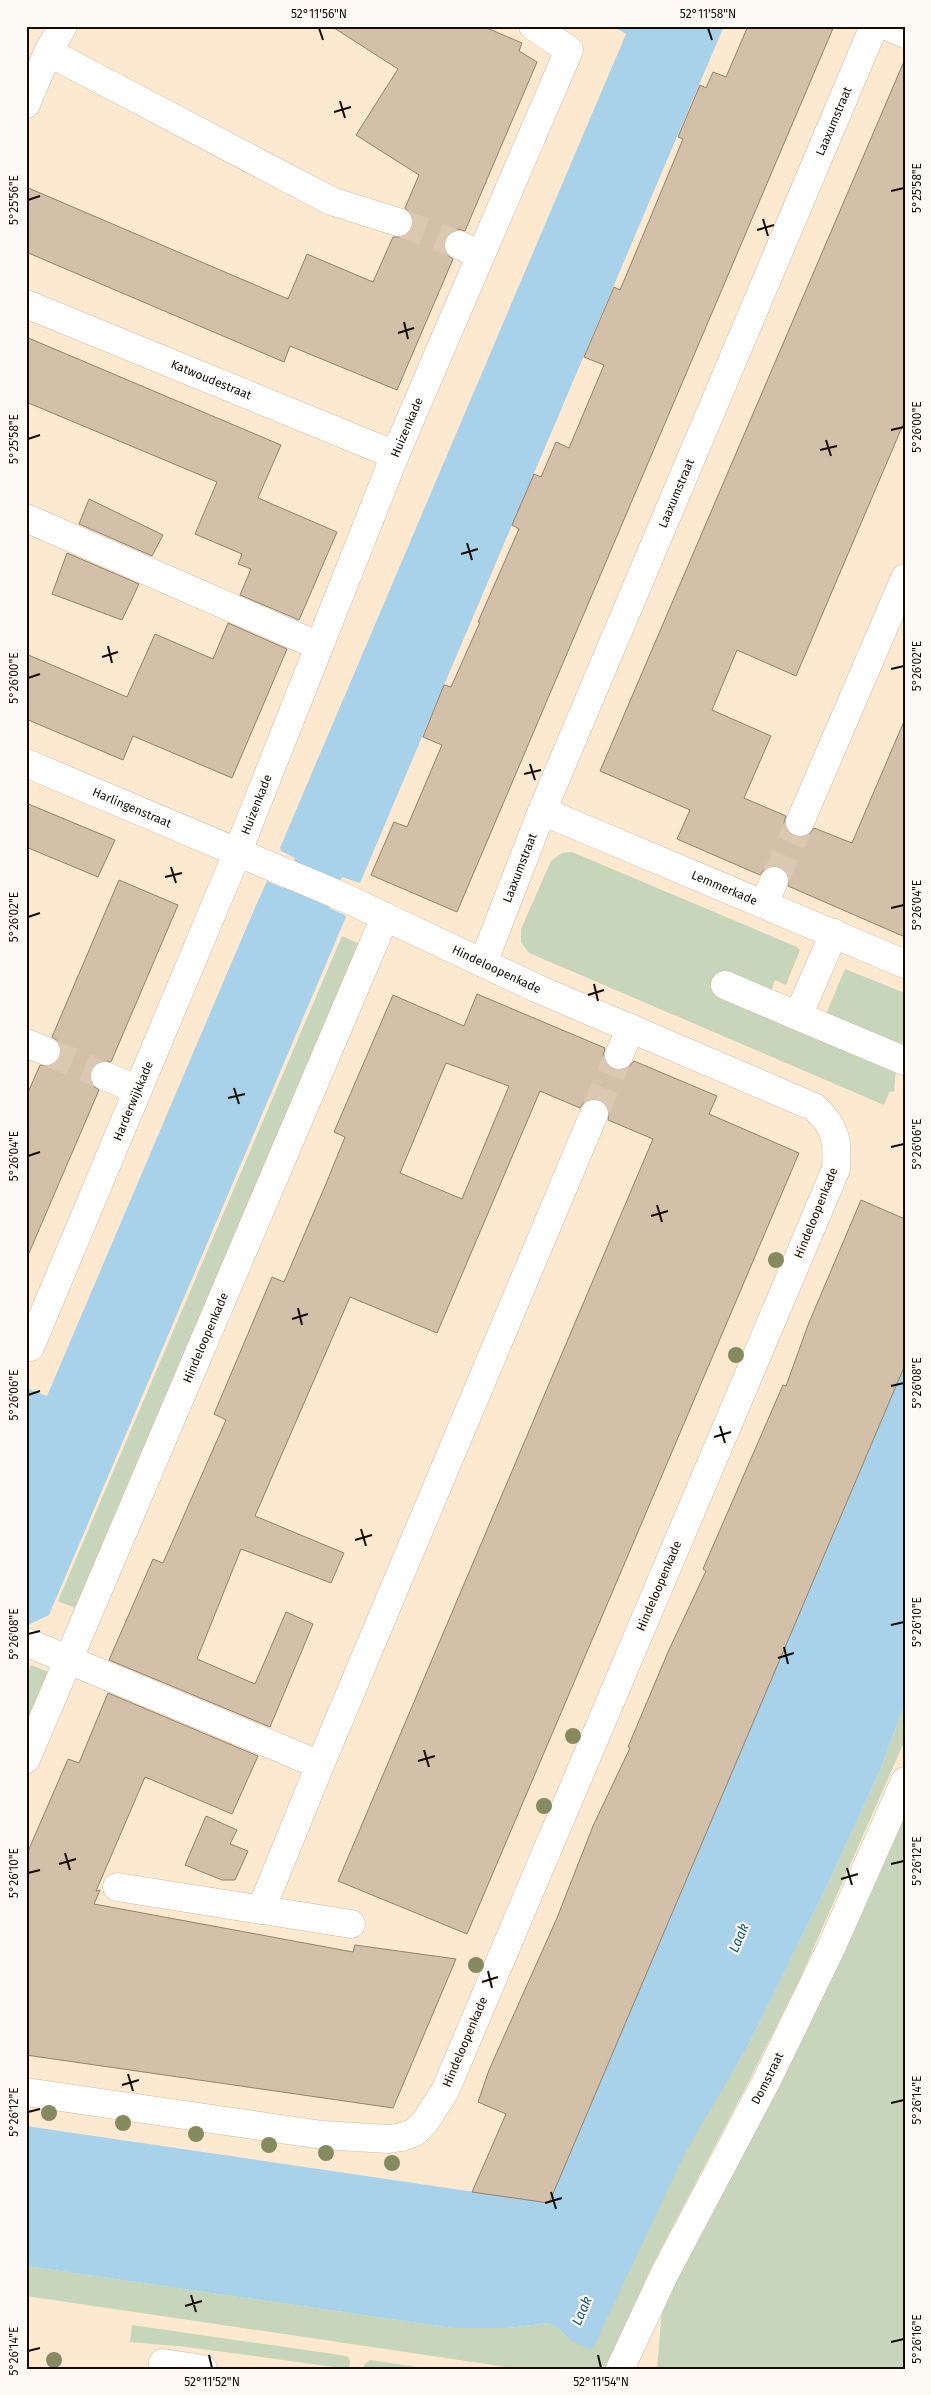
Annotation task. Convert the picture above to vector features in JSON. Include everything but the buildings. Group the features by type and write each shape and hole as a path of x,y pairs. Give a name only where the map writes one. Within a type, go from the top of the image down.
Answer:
{"street":[{"path":"26,104 48,52 63,26"},
{"name":"Huizenkade","path":"238,851 395,455 470,250 569,50 532,26"},
{"name":"Laaxumstraat","path":"483,963 542,811 874,26"},
{"path":"887,26 905,34"},
{"path":"48,52 331,201 398,222"},
{"name":"Katwoudestraat","path":"26,304 395,455"},
{"path":"26,518 319,646"},
{"path":"800,822 905,578"},
{"name":"Harlingenstraat","path":"26,763 238,851"},
{"name":"Lemmerkade","path":"542,811 769,892 834,933 905,964"},
{"name":"Hindeloopenkade","path":"26,2092 322,2135 388,2139 402,2137 414,2132 426,2122 445,2091 836,1169 835,1133 827,1118 814,1106 536,988 341,896 238,851"},
{"name":"Harderwijkkade","path":"26,1346 30,1347 238,851"},
{"name":"Hindeloopenkade","path":"26,1759 385,917"},
{"path":"798,1016 834,933"},
{"path":"725,985 905,1061"},
{"path":"620,1055 631,1028"},
{"path":"105,1076 138,1090"},
{"path":"261,1910 320,1765 594,1114"},
{"path":"26,1642 320,1765"},
{"name":"Domstraat","path":"620,2369 666,2272 768,2078 832,1948 905,1781"},
{"path":"117,1887 351,1924"},
{"path":"163,2366 203,2369"}],"green space":[{"path":"572,852 797,947 800,950 786,985 775,980 771,991 896,1069 894,1092 890,1091 884,1105 529,953 521,942 521,929 551,861 562,853"},
{"path":"342,936 360,944 77,1608 58,1601"},
{"path":"845,969 905,993 905,1048 826,1014"},
{"path":"31,1665 49,1672 26,1729 26,1676"},
{"path":"905,1703 905,1740 798,1983 652,2266 605,2369 521,2369 26,2296 26,2266 453,2328 507,2328 548,2323 560,2330 570,2340 745,2051 825,1890 880,1770"},
{"path":"905,1777 905,2369 657,2369 665,2273"},
{"path":"132,2325 347,2356 350,2360 349,2369 187,2347 130,2342"},
{"path":"370,2360 430,2369 364,2369 364,2365"}],"water":[{"path":"613,26 724,26 360,883 342,877 329,908 346,917 49,1615 26,1626 26,1388 47,1396 267,881 283,888 295,858 281,851 280,848 626,34"},
{"name":"Laak","path":"905,1365 905,1703 880,1770 825,1890 745,2051 686,2151 592,2350 570,2340 560,2330 548,2323 507,2328 453,2328 26,2266 26,2126 549,2203"}],"tunnel":[{"path":"398,222 459,245"},
{"path":"774,881 800,822"},
{"path":"46,1051 105,1076"},
{"path":"594,1114 619,1055"}]}
